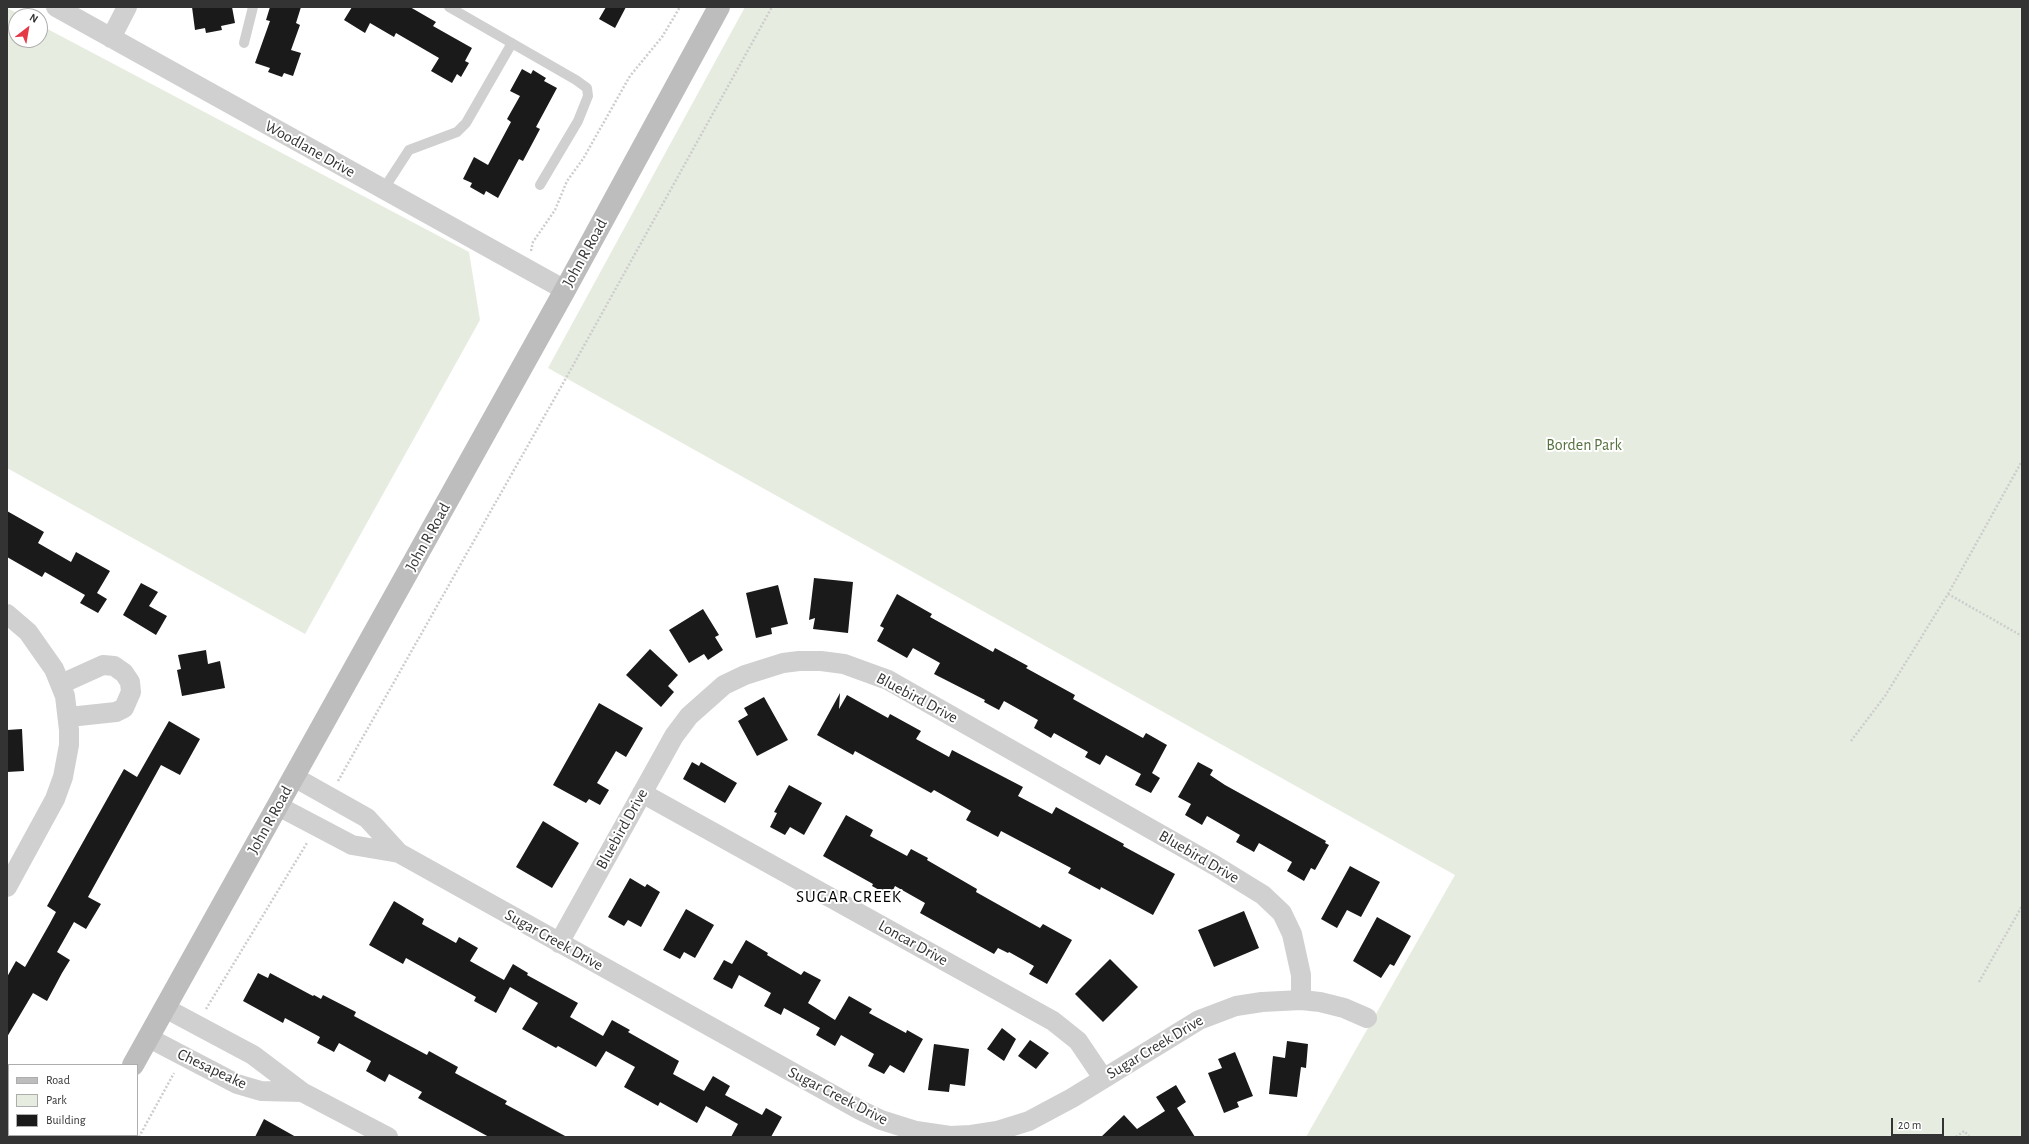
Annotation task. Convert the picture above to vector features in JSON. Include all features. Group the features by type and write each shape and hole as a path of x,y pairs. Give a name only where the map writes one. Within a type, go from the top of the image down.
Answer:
{"main road":[{"name":"John R Road","path":"134,1064 565,290 720,7"}],"street":[{"name":"Woodlane Drive","path":"56,7 565,290"},
{"path":"111,38 126,7"},
{"path":"7,614 28,632 54,669 61,684 69,717 69,746 63,777 46,817 7,887"},
{"name":"Bluebird Drive","path":"559,943 674,736 689,716 724,685 745,675 783,663 799,661 844,664 888,680 1209,862 1263,895 1282,913 1292,934 1301,975 1301,1000"},
{"path":"61,684 103,665 114,666 124,673 130,682 131,692 124,708 116,712 69,717"},
{"name":"Sugar Creek Drive","path":"294,777 366,818 399,853 860,1110 903,1128 950,1136 971,1135 997,1131 1051,1111 1199,1020 1219,1011 1262,1002 1301,1000 1338,1007 1367,1018"},
{"name":"Loncar Drive","path":"642,793 1053,1021 1078,1041 1103,1078"},
{"name":"Sugar Creek Drive","path":"278,806 352,845 399,853"},
{"name":"Chesapeake","path":"165,1008 253,1055 302,1092 388,1137"},
{"name":"Chesapeake","path":"149,1038 237,1084 261,1090 302,1092"}],"lane":[{"path":"244,43 253,7"},
{"path":"449,7 576,80 587,88 588,96 578,121 540,184"},
{"path":"383,190 409,150 457,132 466,123 512,43"}],"path":[{"path":"530,255 533,242 555,210 567,181 583,159 630,76 662,37 680,7"},
{"path":"329,797 570,371 772,7"},
{"path":"1851,741 1885,696 1948,594 2022,461"},
{"path":"1948,594 2022,636"},
{"path":"198,1025 304,849 314,825"},
{"path":"1978,982 2022,906"},
{"path":"139,1137 172,1080 181,1054"},
{"path":"1956,1137 1964,1131 1970,1136"}],"green space":[{"name":"Borden Park","path":"745,7 2022,7 2022,1137 1306,1137 1455,875 548,368"},
{"path":"7,8 8,48 48,48 48,29 469,252 480,320 305,634 7,468"}],"building":[{"path":"192,7 232,7 235,23 221,26 222,30 206,33 205,28 195,30"},
{"path":"270,7 301,7 296,23 300,25 291,50 301,53 293,76 284,73 282,77 268,72 270,68 255,63 270,21 266,20"},
{"path":"352,7 410,7 436,22 433,26 472,48 465,61 469,63 461,77 457,74 452,83 431,71 439,58 396,33 394,37 370,23 365,33 344,20"},
{"path":"606,7 626,7 615,28 599,19"},
{"path":"522,69 531,74 533,70 546,78 544,81 557,88 536,127 540,129 523,161 519,159 498,198 486,191 484,195 470,187 472,183 463,179 474,157 488,165 511,122 507,119 520,96 510,91"},
{"path":"7,511 44,532 38,543 71,562 76,552 110,571 97,593 107,599 98,613 80,603 85,595 45,572 42,577 7,557"},
{"path":"814,578 853,582 848,633 813,629 815,618 809,620"},
{"path":"141,583 158,592 149,606 167,616 156,635 123,615"},
{"path":"778,585 788,624 771,628 772,634 756,638 746,593"},
{"path":"897,594 932,614 930,617 993,652 995,648 1028,666 1026,668 1075,695 1073,699 1143,738 1146,733 1167,745 1152,773 1160,778 1151,793 1135,785 1141,774 1106,755 1100,765 1085,757 1088,752 1054,733 1051,738 1034,728 1038,720 1004,701 999,710 984,702 985,700 934,674 940,663 913,648 907,658 877,641 884,628 880,626"},
{"path":"703,609 719,635 715,637 723,650 708,660 704,654 689,663 669,630"},
{"path":"650,649 678,675 668,686 674,692 661,707 626,675"},
{"path":"206,650 208,664 220,661 225,688 182,696 177,670 181,669 178,655"},
{"path":"840,693 839,709 847,695 888,718 890,714 921,731 916,739 949,757 952,750 1023,787 1018,796 1052,814 1056,807 1175,874 1153,915 1101,887 1100,890 1068,873 1071,868 1001,831 998,837 966,820 971,811 934,790 931,793 855,751 853,755 817,735"},
{"path":"764,697 788,740 757,756 738,721 748,715 744,708"},
{"path":"599,703 643,728 626,757 616,751 597,783 609,790 600,805 589,799 586,803 553,785"},
{"path":"169,721 200,739 180,775 161,765 88,897 101,904 86,929 74,922 57,952 70,960 47,1001 33,993 7,1037 7,977 16,961 25,967 49,925 56,912 47,906 124,769 137,777"},
{"path":"22,729 24,771 7,772 7,730"},
{"path":"692,762 699,766 701,762 737,783 725,803 683,779"},
{"path":"1198,762 1213,770 1210,775 1225,785 1326,841 1325,843 1329,845 1315,870 1311,868 1304,881 1287,871 1292,862 1259,843 1254,852 1236,842 1240,835 1207,816 1202,825 1185,815 1191,804 1178,797"},
{"path":"789,785 822,803 804,835 790,827 785,835 770,827 777,813 774,812"},
{"path":"846,815 873,830 870,836 907,856 911,849 977,889 976,892 1040,928 1043,924 1072,940 1047,984 1029,974 1034,966 1009,952 1008,953 998,948 994,954 920,913 925,903 895,886 890,896 872,886 873,884 823,856"},
{"path":"543,821 579,843 552,888 516,867"},
{"path":"1350,866 1380,882 1361,917 1347,910 1337,928 1321,919"},
{"path":"630,878 645,887 647,884 660,892 641,927 628,920 624,926 608,917"},
{"path":"394,901 424,919 422,924 456,943 459,937 478,948 470,961 504,980 513,964 528,973 527,975 578,1003 570,1017 603,1036 612,1020 630,1030 628,1032 679,1061 673,1074 704,1091 713,1076 730,1086 725,1095 762,1115 766,1108 782,1117 771,1137 731,1137 738,1124 706,1106 697,1123 660,1102 658,1106 624,1087 635,1067 606,1051 596,1067 558,1046 556,1048 522,1029 538,1003 510,987 496,1013 474,1001 476,997 406,958 403,964 369,945"},
{"path":"686,909 714,925 695,958 684,952 680,959 663,950"},
{"path":"1244,911 1259,948 1214,967 1198,930"},
{"path":"1377,917 1411,936 1394,966 1390,964 1381,978 1353,961"},
{"path":"746,940 768,953 767,955 801,975 804,971 821,980 808,1003 835,1020 849,996 872,1009 869,1013 906,1033 907,1030 923,1039 904,1073 890,1065 884,1074 868,1066 874,1054 841,1035 835,1046 816,1035 820,1028 784,1008 781,1015 764,1006 771,993 739,975 732,989 713,979 724,960 732,964"},
{"path":"1110,959 1138,987 1103,1022 1075,994"},
{"path":"258,973 268,978 270,973 313,996 314,995 321,999 323,995 356,1012 354,1016 427,1055 429,1051 458,1067 455,1073 507,1101 505,1104 567,1137 489,1137 418,1098 422,1092 389,1074 385,1082 366,1071 371,1061 339,1043 334,1052 317,1043 320,1037 285,1018 283,1023 243,1001"},
{"path":"1002,1028 1016,1039 1004,1061 987,1049"},
{"path":"1030,1040 1049,1053 1036,1069 1018,1056"},
{"path":"1287,1041 1308,1044 1306,1068 1301,1067 1297,1097 1269,1094 1273,1056 1285,1058"},
{"path":"934,1044 969,1049 965,1086 950,1084 949,1092 928,1090"},
{"path":"1235,1052 1253,1096 1237,1102 1239,1107 1224,1113 1208,1073 1222,1068 1218,1059"},
{"path":"1176,1085 1186,1102 1177,1108 1195,1137 1101,1137 1124,1115 1137,1129 1165,1111 1156,1097"},
{"path":"264,1119 296,1137 255,1137"}],"district":[{"name":"SUGAR CREEK","path":"849,897"}]}
